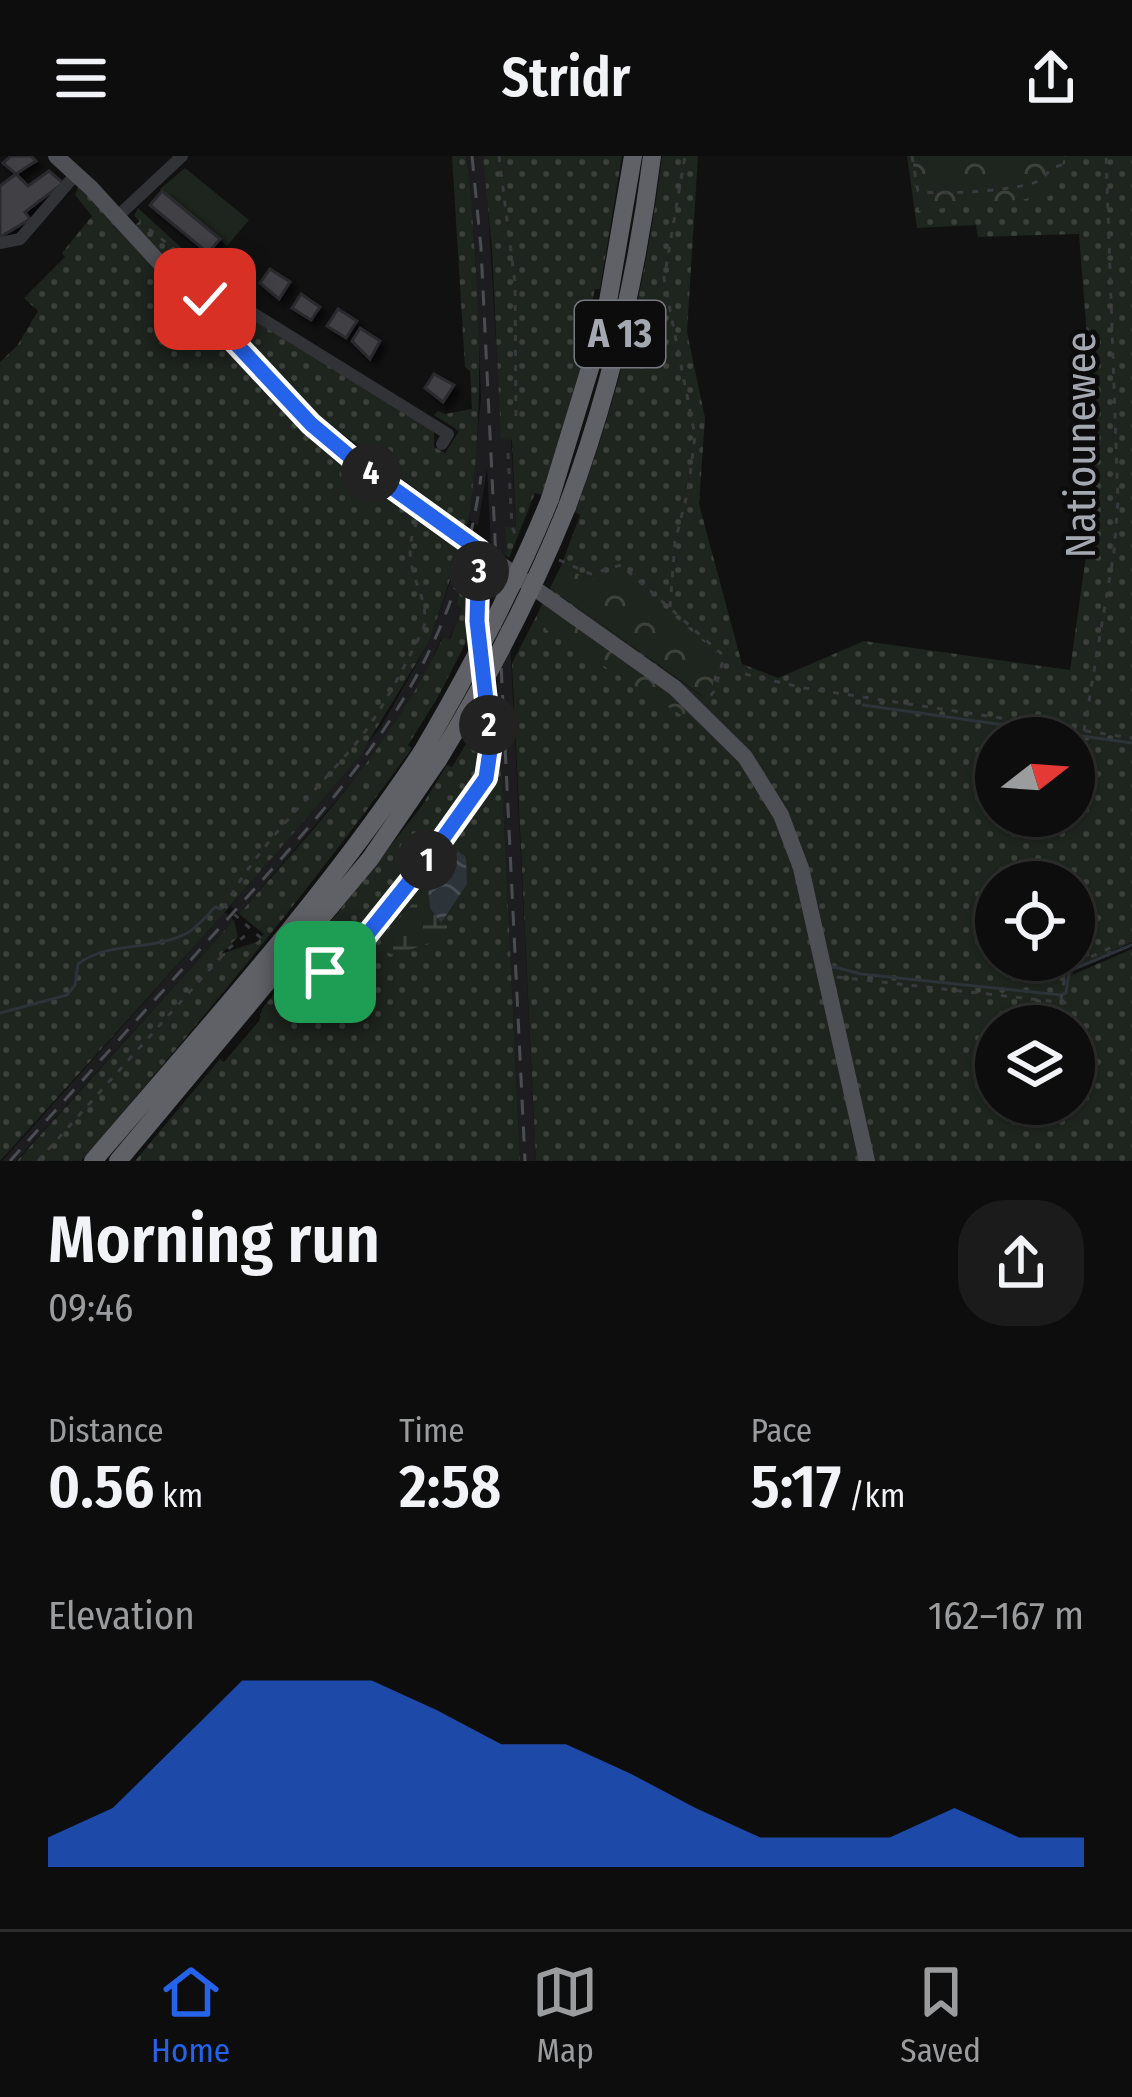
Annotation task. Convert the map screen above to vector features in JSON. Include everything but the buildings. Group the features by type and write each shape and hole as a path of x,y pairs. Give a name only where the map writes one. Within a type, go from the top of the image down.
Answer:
{"highway":[{"name":"A 13","path":"93,1161 314,900 490,674 536,582 558,503 605,319 633,156"},
{"name":"A 13","path":"558,503 597,419 623,322 652,156"},
{"name":"A 13","path":"118,1161 370,859 430,756"}],"main road":[{"path":"56,156 122,213 311,424 424,511 675,688 745,757 782,815 792,841 867,1161"}],"street":[{"path":"122,213 182,156"},
{"path":"0,244 20,238 76,174"},
{"path":"199,304 210,295 227,297 448,434 442,444"}],"path":[{"path":"499,156 515,283 516,416"},
{"path":"670,607 675,542 695,436 664,279 686,156"},
{"path":"912,156 918,190 941,194 1036,183 1052,167 1062,165 1065,156"},
{"name":"Natiounewee","path":"1086,717 1118,501 1106,156"},
{"path":"122,213 220,285"},
{"path":"508,453 512,527 518,540"},
{"path":"261,938 225,906 294,808 371,723 424,630 425,612 409,557 415,525 424,511"},
{"path":"479,550 480,641"},
{"path":"562,562 591,574 621,565 724,656 715,690 706,702"},
{"path":"745,674 994,717"},
{"path":"303,971 325,972 346,961 486,778 491,761 487,703"},
{"path":"1095,733 1132,738"},
{"path":"38,1161 228,949 251,931"},
{"path":"825,974 1064,1002 1066,968 1132,938"}],"shaded area":[{"path":"466,156 483,156 486,175 502,439 511,439 516,528 505,528 506,556 491,546 487,469 478,526 469,520 481,398"},
{"path":"459,557 469,562 456,604 463,607 449,639 442,637 423,680 376,754 239,914 231,906 381,727 429,642"},
{"path":"492,569 507,579 536,1161 520,1161"},
{"path":"225,912 234,920 16,1161 2,1161"}],"green space":[{"path":"452,156 466,156 478,306 477,437 468,524 463,525 319,416 211,303 223,300 434,425 434,447 445,453 459,431 434,415 472,409 470,371 465,367"},
{"path":"483,156 622,156 600,289 595,289 582,345 587,347 542,495 535,493 509,558 505,527 516,527 512,440 501,439"},
{"path":"662,156 698,156 687,332 705,418 699,504 742,664 778,678 864,641 1070,670 1092,513 1088,349 1079,234 978,237 976,225 917,228 907,156 1132,156 1132,942 1095,959 1095,861 975,861 975,981 1095,981 1095,965 1132,949 1132,1161 536,1161 512,663 537,615 547,630 638,685 543,602 550,588 703,697 591,580 561,566 580,515 575,512 618,381"},
{"path":"912,156 1065,156 1066,171 1050,196 919,211"},
{"path":"185,168 249,220 227,246 160,189"},
{"path":"79,186 376,484 461,547 429,642 359,757 0,1161 0,362 17,346 38,311 24,298 65,257 62,253 92,216 75,195"},
{"path":"138,208 211,275 235,278 227,291 211,288 199,294 179,261 170,264 134,226 140,221 134,216"},
{"path":"471,553 473,577 493,579 493,590 408,745 412,748 373,802 251,958 81,1161 17,1161 234,920 238,937 221,954 257,942 264,934 239,914 352,783 401,713 443,637 450,639 462,608 456,604"},
{"path":"561,566 591,580 620,570 719,655 712,687 704,697 550,588"},
{"path":"543,602 692,709 686,718 547,630 537,615"},
{"path":"498,692 520,1161 135,1161 220,1059 224,1062 259,1021 262,1009 421,807 447,765 452,767"},
{"path":"428,887 430,908 450,928 444,938 394,955 386,952 384,935"}],"water":[{"path":"458,851 466,858 467,884 441,923 430,908 428,887"}],"waterway":[{"path":"863,705 1132,743"},
{"path":"0,1013 67,995 75,985 78,964 90,957 174,939 195,928 215,907 221,909"},
{"path":"831,966 861,974 1061,995 1066,993 1069,971 1132,945"}],"railway":[{"path":"472,156 481,248 525,1161"},
{"path":"10,1161 313,822 389,721 447,609 468,546 481,476"}],"route":[{"path":"205,299 199,304 311,424 479,550 477,621 491,744 486,778 346,961 325,972"}]}
